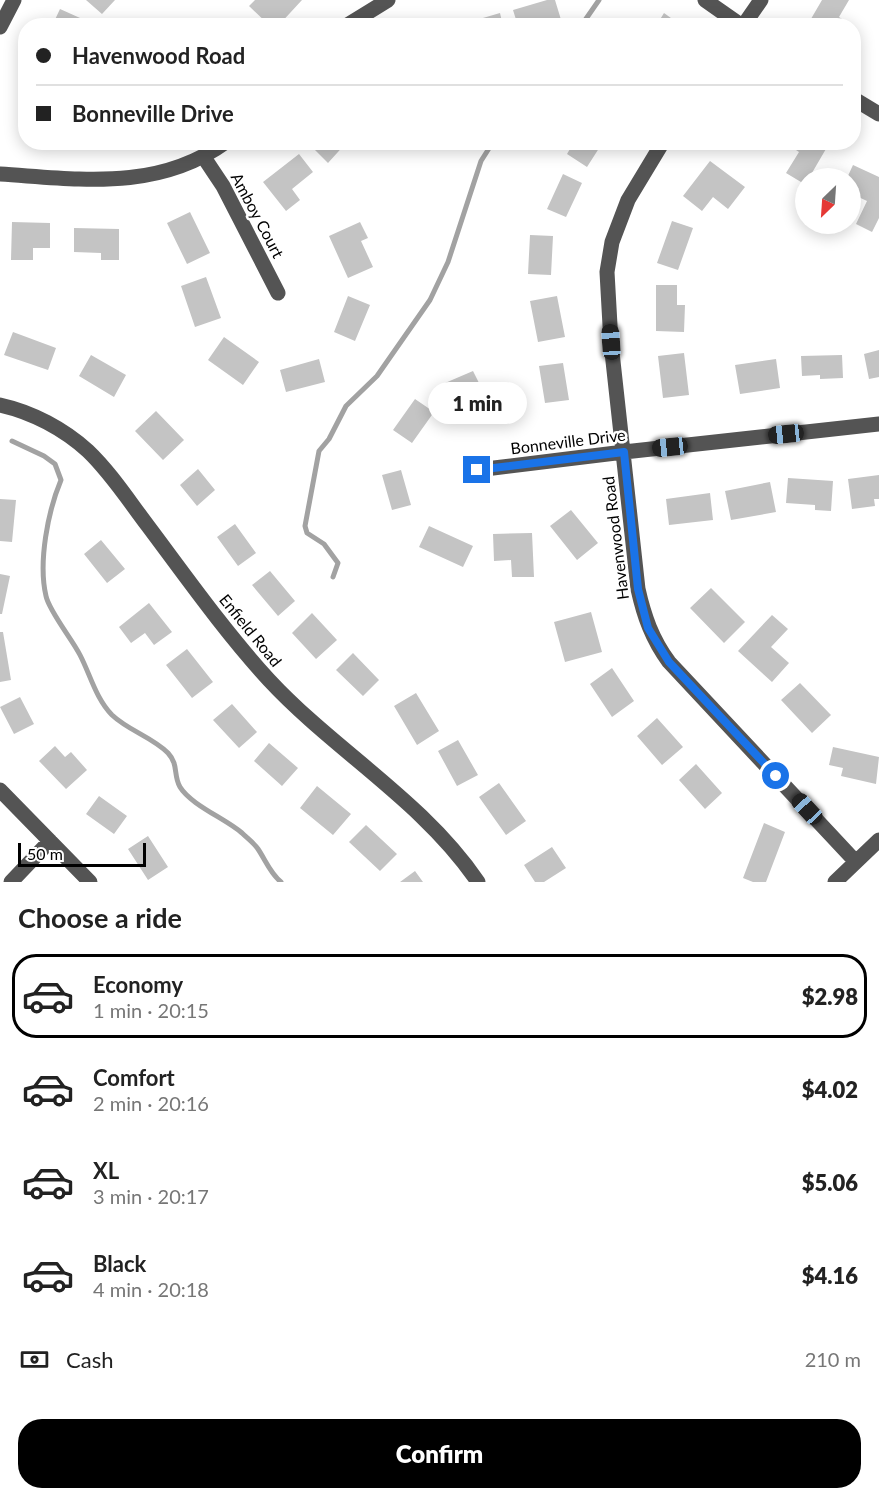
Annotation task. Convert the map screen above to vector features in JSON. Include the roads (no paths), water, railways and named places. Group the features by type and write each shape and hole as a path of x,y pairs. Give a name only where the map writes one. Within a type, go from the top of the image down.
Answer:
{"street":[{"path":"0,27 14,0"},
{"path":"359,18 388,0"},
{"path":"705,0 731,18"},
{"path":"749,18 761,0"},
{"path":"861,103 879,114"},
{"path":"0,174 110,181 158,174 213,150"},
{"name":"Havenwood Road","path":"658,150 628,200 620,219 612,242 607,272 611,342 638,589 643,615 661,651 856,862"},
{"name":"Amboy Court","path":"203,156 223,186 278,293"},
{"name":"Enfield Road","path":"0,405 33,416 61,431 97,460 230,635 269,680 312,721 423,817 478,882"},
{"name":"Bonneville Drive","path":"477,470 879,424"},
{"path":"0,790 90,882"},
{"path":"835,882 879,840"},
{"path":"11,882 50,842"}],"waterway":[{"path":"587,18 599,0"},
{"path":"333,577 338,563 324,544 307,533 305,526 319,451 329,439 346,406 377,376 430,300 448,262 481,161 488,150"},
{"path":"12,441 44,456 55,464 61,480 48,521 43,568 46,596 51,609 80,655 106,709 119,721 168,753 174,762 178,783 185,794 250,841 281,882"}]}
